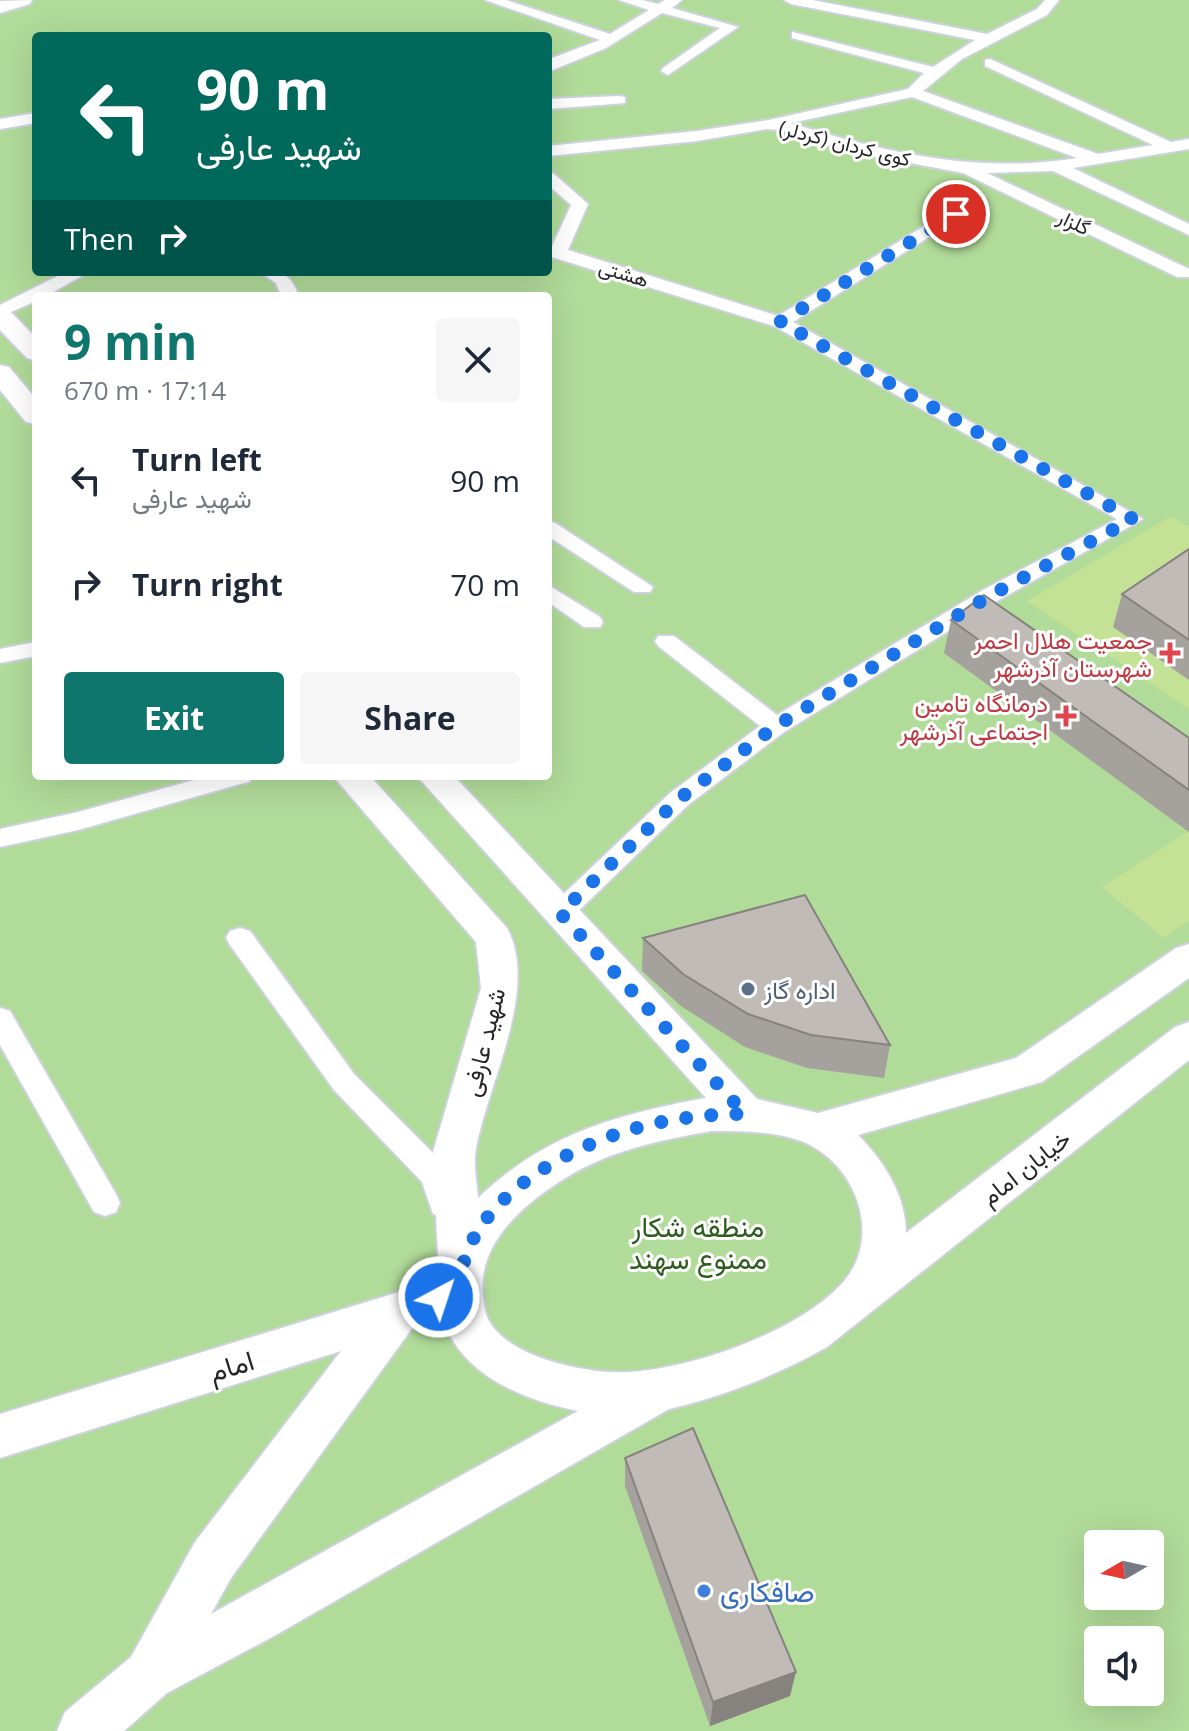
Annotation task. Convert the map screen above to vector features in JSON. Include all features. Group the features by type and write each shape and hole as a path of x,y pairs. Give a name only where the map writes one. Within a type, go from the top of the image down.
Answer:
{"main road":[{"path":"0,7 23,0"},
{"path":"0,316 32,349"},
{"path":"0,373 32,411"},
{"name":"شهید عارفی","path":"354,780 494,938 500,988 454,1152 460,1278 466,1321 476,1340 511,1367 569,1388 631,1394 664,1387"},
{"path":"438,780 745,1114"},
{"path":"817,1130 1028,1071 1189,958"},
{"name":"خیابان امام","path":"664,1387 699,1380 766,1355 820,1328 1189,1038"},
{"path":"460,1278 475,1231 512,1193 558,1161 617,1134 711,1114 745,1114 817,1130 839,1142 857,1162 876,1193 886,1229 878,1261 859,1295"},
{"name":"امام","path":"0,1436 397,1313 460,1278"},
{"path":"149,1675 213,1560 397,1313"},
{"path":"84,1731 149,1675 256,1618 664,1387"}],"street":[{"path":"492,0 612,39"},
{"path":"626,0 731,27 668,71"},
{"path":"552,64 612,39 675,0"},
{"path":"791,0 991,39"},
{"path":"913,92 933,71 1042,12 1052,0"},
{"path":"797,35 933,71"},
{"path":"990,63 1169,147"},
{"path":"767,124 913,92 1093,158"},
{"path":"552,104 620,100"},
{"path":"0,124 32,119"},
{"name":"کوی کردان (کردلر)","path":"552,151 697,136 767,124 784,126 846,146 967,169 1056,166 1189,144"},
{"path":"1056,166 1189,230"},
{"name":"گلزار","path":"967,169 1183,273"},
{"name":"هشتی","path":"552,180 580,204 558,253 780,322"},
{"path":"560,913 679,799 776,726 991,595 1133,519 780,322 979,199"},
{"path":"44,292 73,276"},
{"path":"276,276 284,280 288,292"},
{"path":"0,316 32,298"},
{"path":"554,539 642,587"},
{"path":"552,595 592,622"},
{"path":"666,641 776,726"},
{"path":"0,656 32,650"},
{"path":"0,838 78,821 226,780"},
{"path":"240,938 344,1082 436,1176 460,1278"},
{"path":"0,1019 105,1203"}],"green space":[{"name":"منطقه شکار ممنوع سهند","path":"0,0 1189,0 1189,1731 0,1731"},
{"path":"1171,516 1189,527 1189,575 1114,627 1189,680 1189,709 1027,601"},
{"path":"1189,831 1189,921 1164,938 1102,887"}],"building":[{"path":"1189,549 1189,640 1122,594"},
{"path":"984,595 1189,738 1189,790 951,620"},
{"path":"805,895 890,1045 811,1035 748,1014 683,974 643,938"},
{"name":"صافکاری","path":"693,1428 796,1672 713,1702 625,1458"}],"place":[{"name":"جمعیت هلال احمر شهرستان آذرشهر","path":"1170,653"},
{"name":"درمانگاه تامین اجتماعی آذرشهر","path":"1066,716"},
{"name":"اداره گاز","path":"748,989"},
{"name":"صافکاری","path":"704,1591"}],"route":[{"path":"439,1297 460,1289 460,1266 475,1231 512,1193 558,1161 617,1134 711,1114 745,1114 560,913 679,799 776,726 837,686 991,595 1133,519 780,322 956,214"}]}
